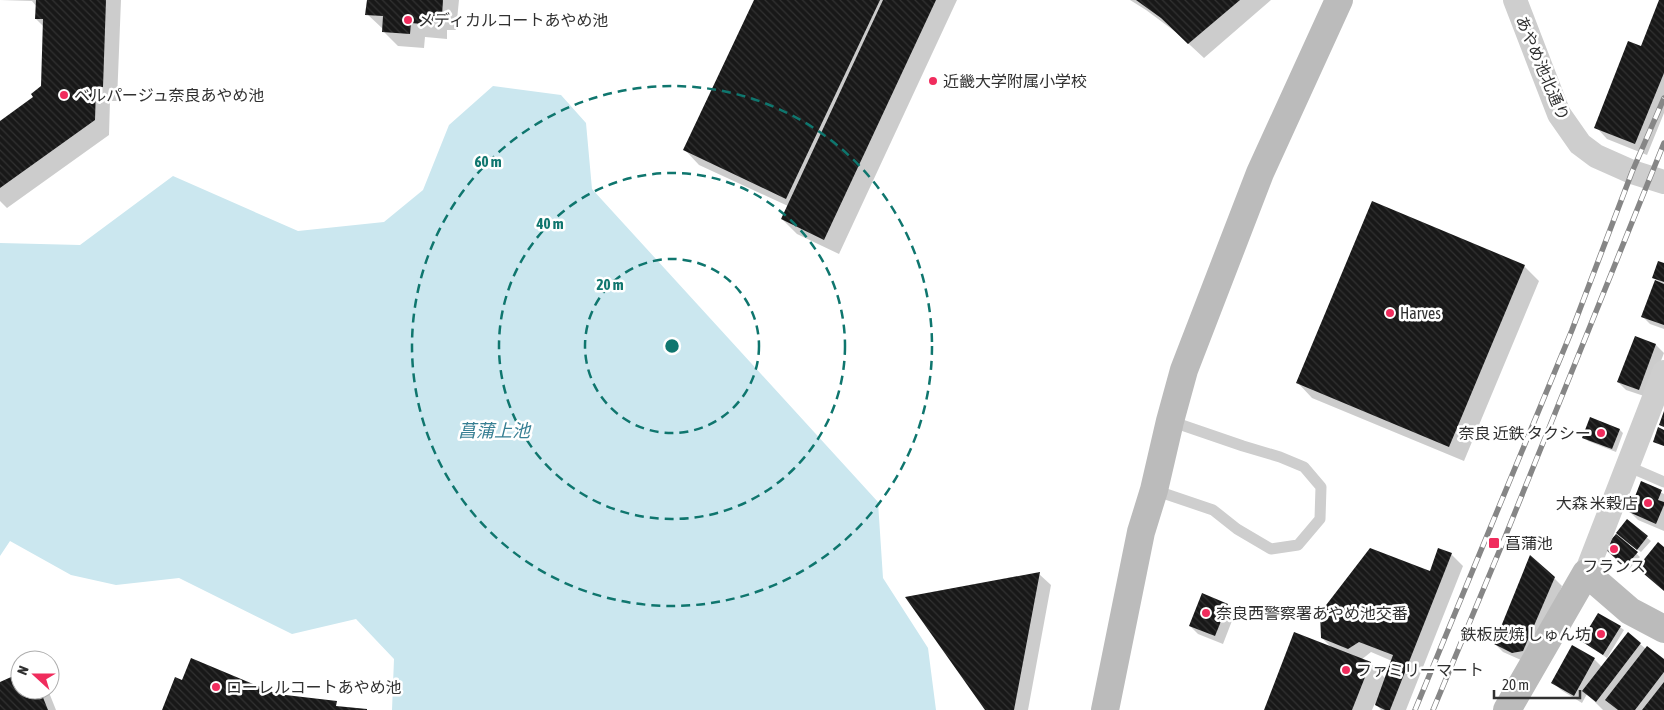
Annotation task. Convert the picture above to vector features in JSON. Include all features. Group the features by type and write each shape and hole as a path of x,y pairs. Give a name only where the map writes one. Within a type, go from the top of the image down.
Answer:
{"street":[{"path":"1106,710 1141,532 1154,490 1184,370 1260,173 1339,0"},
{"name":"あやめ池北通り","path":"1514,0 1559,114 1580,144 1596,156 1632,172 1664,182"},
{"path":"1507,710 1586,572 1664,372"},
{"path":"1586,572 1630,611 1664,629"}],"lane":[{"path":"1154,490 1213,510 1237,528 1271,549 1298,545 1320,519 1321,487 1304,467 1280,457 1170,421"},
{"path":"1627,466 1664,482"}],"water":[{"name":"菖蒲上池","path":"493,86 561,95 586,123 592,189 878,502 883,578 928,648 936,710 392,710 394,659 356,619 292,634 179,578 116,585 71,575 10,541 0,556 0,243 80,245 173,176 298,231 384,222 423,190 449,125"}],"building":[{"name":"ベルパージュ奈良あやめ池","path":"36,0 106,0 103,87 96,87 95,120 0,188 0,121 33,97 31,94 41,86 43,19 35,19"},
{"name":"メディカルコートあやめ池","path":"367,0 443,0 442,16 433,16 433,25 411,23 410,34 382,32 383,16 365,15"},
{"path":"754,0 880,0 786,199 683,150"},
{"path":"883,0 936,0 824,240 781,219"},
{"path":"1136,0 1240,0 1188,44 1161,18"},
{"path":"1659,0 1664,0 1664,73 1635,144 1594,128 1628,41 1641,46"},
{"path":"1372,201 1525,265 1449,447 1296,383"},
{"path":"1658,261 1664,263 1664,282 1652,278"},
{"path":"1655,280 1664,284 1664,325 1641,317"},
{"path":"1635,336 1656,344 1639,390 1617,382"},
{"path":"1664,411 1664,427 1659,425"},
{"name":"奈良 近鉄 タクシー","path":"1590,417 1620,429 1612,449 1582,438"},
{"path":"1658,427 1664,430 1664,446 1653,442"},
{"name":"大森 米穀店","path":"1641,481 1662,490 1658,500 1664,502 1664,505 1656,524 1629,512"},
{"path":"1627,519 1648,536 1637,550 1616,533"},
{"path":"1616,534 1638,552 1625,567 1604,548"},
{"path":"1658,542 1664,547 1664,591 1637,568"},
{"path":"1370,548 1430,571 1438,548 1452,553 1390,710 1385,710 1375,705 1393,655 1359,642 1348,649 1321,638 1320,613"},
{"path":"1530,555 1555,577 1523,651 1512,653 1494,644"},
{"path":"1040,572 1014,710 985,710 905,597"},
{"path":"1202,593 1228,604 1215,636 1189,626"},
{"name":"鉄板炭焼 しゅん坊","path":"1598,613 1621,626 1603,655 1581,641"},
{"path":"1294,632 1371,662 1352,710 1264,710"},
{"path":"1628,632 1641,643 1596,702 1582,691"},
{"path":"1572,645 1595,658 1574,696 1551,683"},
{"path":"1647,646 1664,659 1664,672 1635,710 1618,710 1605,700"},
{"name":"ローレルコートあやめ池","path":"191,658 277,694 337,701 336,706 367,710 162,710 175,677 182,680"},
{"path":"10,678 10,700 44,700 48,710 0,710 0,682"},
{"path":"1664,682 1664,710 1642,710"}],"railway":[{"path":"1415,710 1572,330 1632,172 1664,98"},
{"path":"1433,710 1664,143"}],"place":[{"name":"メディカルコートあやめ池","path":"408,20"},
{"name":"近畿大学附属小学校","path":"933,81"},
{"name":"ベルパージュ奈良あやめ池","path":"64,95"},
{"name":"Harves","path":"1390,313"},
{"name":"奈良 近鉄 タクシー","path":"1601,433"},
{"name":"大森 米穀店","path":"1648,503"},
{"name":"菖蒲池","path":"1494,543"},
{"name":"フランス","path":"1614,549"},
{"name":"奈良西警察署あやめ池交番","path":"1206,613"},
{"name":"鉄板炭焼 しゅん坊","path":"1601,634"},
{"name":"ファミリーマート","path":"1346,670"},
{"name":"ローレルコートあやめ池","path":"216,687"}]}
